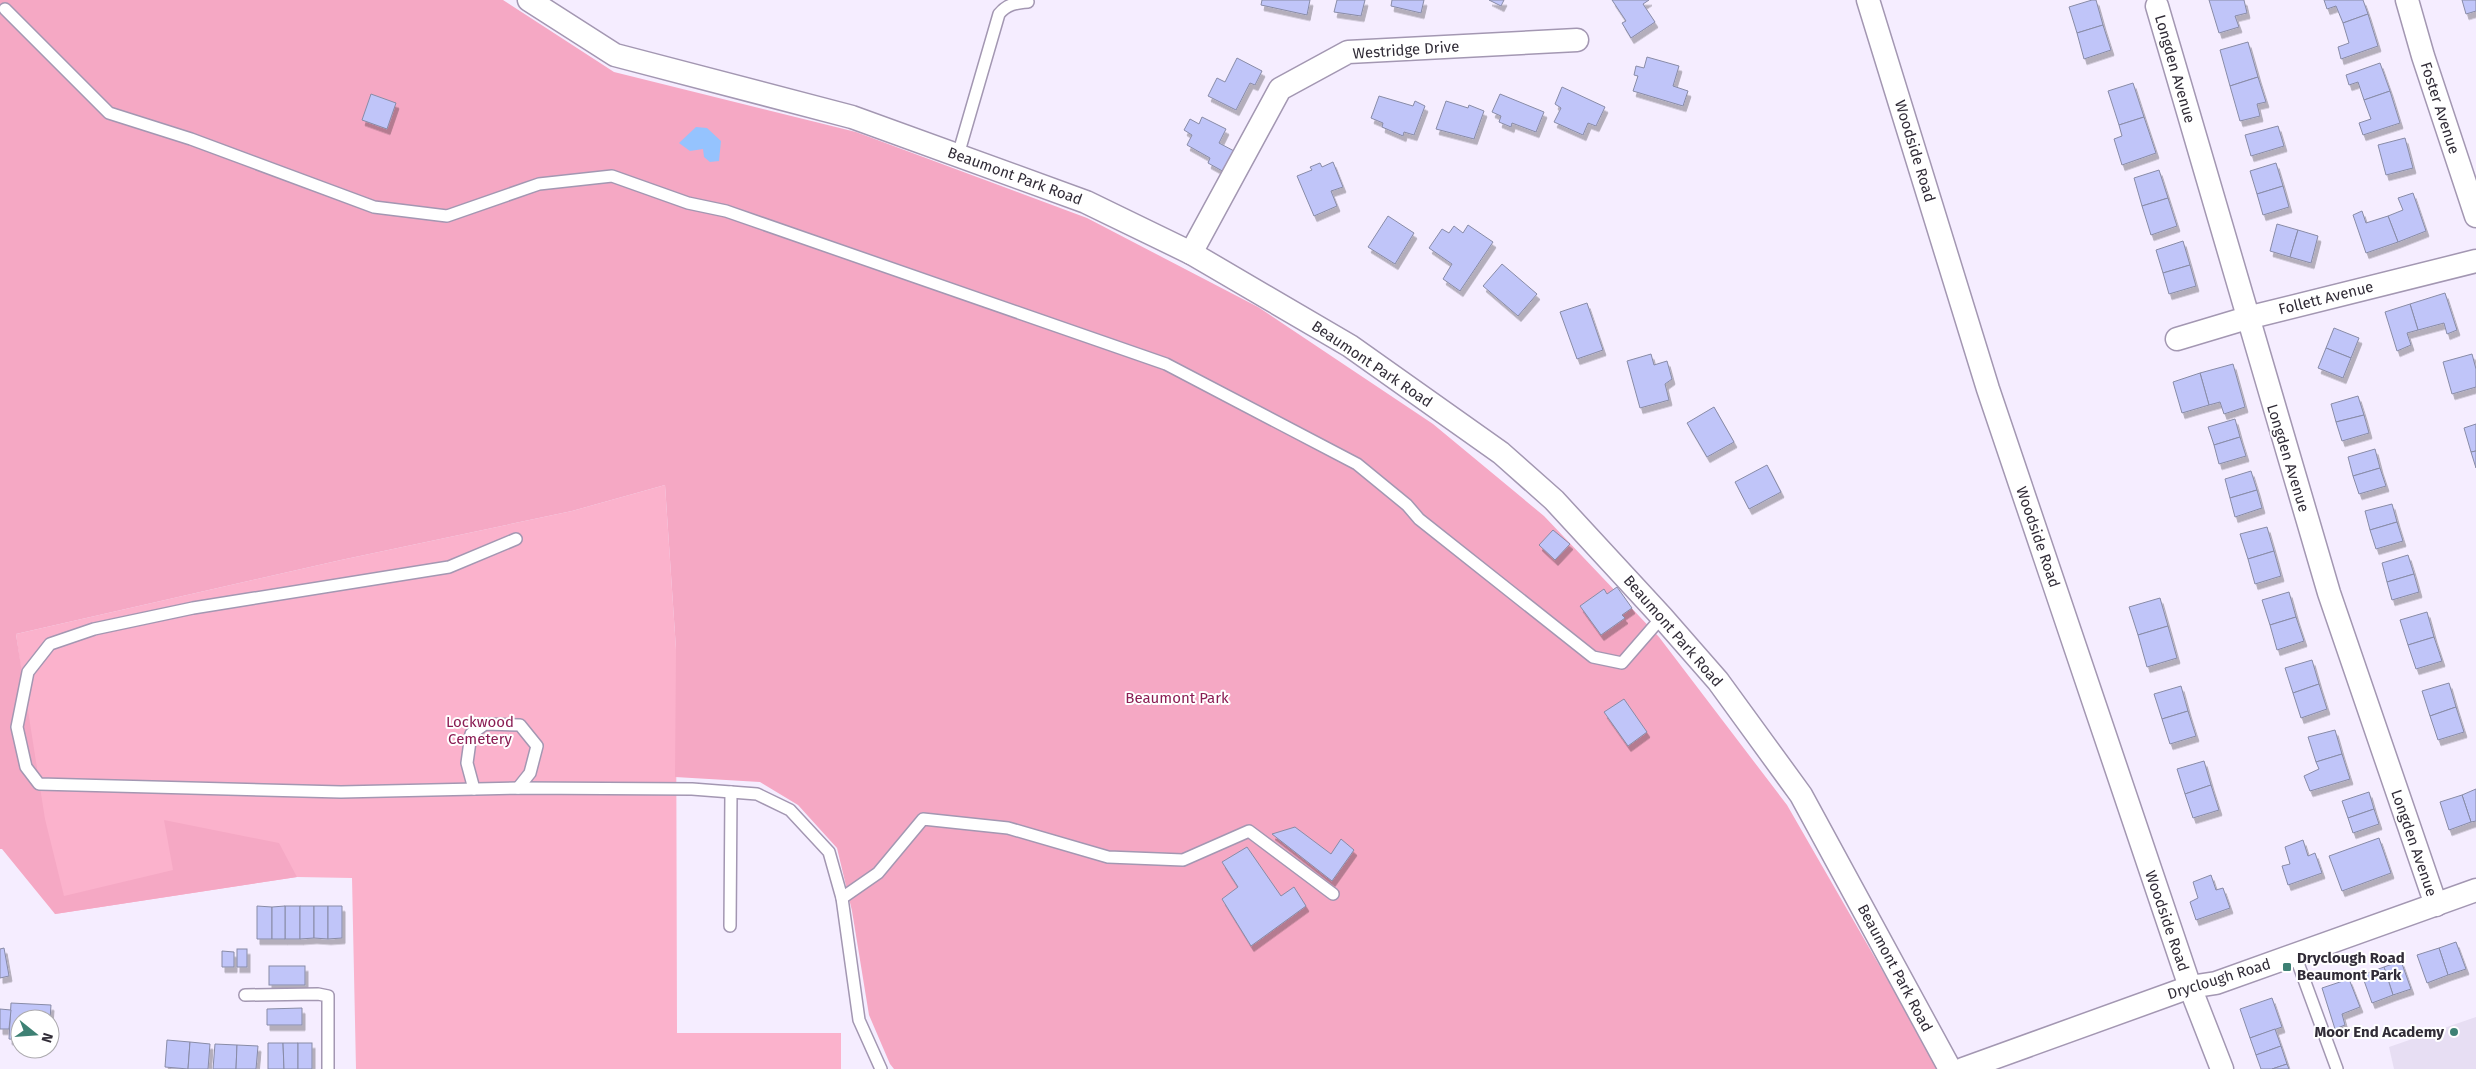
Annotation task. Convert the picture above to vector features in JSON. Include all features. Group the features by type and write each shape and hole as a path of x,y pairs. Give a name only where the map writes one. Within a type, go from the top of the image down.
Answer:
{"street":[{"name":"Beaumont Park Road","path":"530,0 615,55 852,117 1086,202 1191,253 1350,346 1501,453 1554,500 1662,616 1718,681 1801,794 1950,1069"},
{"name":"Woodside Road","path":"1868,0 1988,389 2190,987 2222,1069"},
{"name":"Foster Avenue","path":"2407,0 2423,56 2476,216"},
{"name":"Longden Avenue","path":"2157,6 2329,593 2436,905"},
{"name":"Westridge Drive","path":"1191,253 1280,88 1348,52 1577,40"},
{"name":"Follett Avenue","path":"2177,339 2247,318 2476,261"},
{"name":"Dryclough Road","path":"1963,1069 2190,987 2216,983 2476,890"}],"lane":[{"path":"958,155 999,14 1011,4 1028,2"},
{"path":"5,9 109,113 192,139 374,208 447,216 539,184 612,176 688,203 726,211 783,229 903,274 953,289 1166,364 1357,464 1407,504 1419,519 1593,657 1622,663 1662,616"},
{"path":"516,539 449,567 193,608 94,629 50,644 28,672 17,727 26,767 39,784 341,792 518,788 692,788 757,794 790,810 829,852 842,898 858,1020 881,1069"},
{"path":"474,789 468,763 471,734 485,724 520,725 537,746 530,774 518,788"},
{"path":"730,926 732,792"},
{"path":"842,898 878,873 923,819 1008,828 1108,857 1183,860 1249,831 1334,894"},
{"path":"2295,955 2337,1069"},
{"path":"245,995 318,994 328,996 328,1069"}],"shaded area":[{"name":"Moor End Academy","path":"2476,1017 2476,1069 2394,1069 2389,1047"}],"green space":[{"name":"Beaumont Park","path":"0,0 503,0 614,72 856,132 1087,218 1258,307 1433,424 1544,516 1659,637 1787,805 1939,1069 894,1069 890,1064 869,1015 852,911 837,848 798,805 760,782 675,777 676,649 665,485 572,511 341,560 16,634 45,819 64,896 173,870 164,820 279,843 297,877 55,914 2,849 0,849"},
{"name":"Lockwood Cemetery","path":"665,485 676,649 677,1033 841,1033 841,1069 356,1069 352,878 297,877 55,914 16,634 341,560 572,511"}],"water":[{"path":"696,127 707,128 721,141 719,161 710,162 704,157 703,149 690,151 679,143"}],"building":[{"path":"1262,0 1310,0 1307,15 1261,5"},
{"path":"1337,0 1365,0 1361,16 1334,12"},
{"path":"1392,0 1424,0 1421,13 1391,6"},
{"path":"1489,0 1504,0 1501,6"},
{"path":"1612,0 1649,0 1643,4 1655,22 1631,38 1622,23 1626,21"},
{"path":"2096,0 2103,25 2077,33 2069,7"},
{"path":"2209,0 2244,0 2247,13 2235,16 2239,27 2219,33"},
{"path":"2324,0 2363,0 2368,14 2343,23 2336,6 2327,9"},
{"path":"2462,0 2476,0 2476,11 2466,14"},
{"path":"2368,14 2378,46 2341,59 2338,47 2349,43 2343,23"},
{"path":"2103,25 2111,50 2084,59 2077,33"},
{"path":"2248,42 2258,77 2230,86 2220,50"},
{"path":"1647,57 1679,66 1673,86 1688,91 1683,106 1633,91 1638,76 1634,75 1636,66 1644,68"},
{"path":"1237,58 1262,71 1255,85 1250,83 1236,110 1208,96 1217,78 1225,82"},
{"path":"2380,63 2390,91 2364,100 2358,82 2349,85 2346,75"},
{"path":"2258,77 2266,102 2257,104 2260,116 2240,121 2230,86"},
{"path":"2133,83 2144,117 2119,125 2108,91"},
{"path":"1562,87 1605,107 1596,126 1588,123 1583,135 1554,122 1561,108 1555,104"},
{"path":"2390,91 2400,123 2363,135 2359,123 2371,119 2364,100"},
{"path":"371,94 396,103 387,129 362,120"},
{"path":"1500,94 1544,112 1536,132 1512,123 1511,127 1499,122 1501,116 1492,112"},
{"path":"1379,96 1413,106 1415,101 1425,106 1414,135 1404,132 1403,136 1382,127 1383,123 1371,118"},
{"path":"1446,101 1468,108 1469,105 1484,111 1474,139 1436,129"},
{"path":"1202,117 1226,129 1219,143 1236,152 1226,173 1208,163 1210,158 1187,145 1192,135 1184,130 1190,119 1199,124"},
{"path":"2144,117 2156,153 2122,165 2114,139 2122,136 2119,125"},
{"path":"2278,126 2284,146 2251,156 2245,135"},
{"path":"2405,138 2413,168 2386,175 2378,145"},
{"path":"1333,162 1343,187 1331,191 1337,206 1314,216 1297,176 1312,170 1310,167 1320,163 1322,167"},
{"path":"2276,163 2283,186 2257,194 2250,171"},
{"path":"2159,170 2168,198 2142,206 2134,178"},
{"path":"2283,186 2289,207 2263,215 2257,194"},
{"path":"2413,193 2426,231 2398,242 2388,216 2403,210 2398,198"},
{"path":"2168,198 2177,226 2151,235 2142,206"},
{"path":"2362,211 2366,223 2388,216 2398,242 2366,253 2353,215"},
{"path":"1388,216 1414,233 1395,264 1368,247"},
{"path":"2277,224 2298,230 2290,257 2270,251"},
{"path":"1468,225 1493,242 1460,291 1443,279 1452,264 1429,248 1442,229 1449,233 1454,226 1463,233"},
{"path":"2298,230 2318,236 2311,263 2290,257"},
{"path":"2183,241 2190,265 2163,273 2156,250"},
{"path":"1502,264 1537,294 1518,316 1483,286"},
{"path":"2190,265 2196,286 2169,294 2163,273"},
{"path":"2445,293 2457,330 2447,334 2444,323 2418,330 2410,304"},
{"path":"1587,303 1603,350 1577,359 1560,312"},
{"path":"2410,304 2418,330 2407,333 2411,345 2397,351 2385,312"},
{"path":"2334,328 2359,338 2351,358 2326,348"},
{"path":"2326,348 2351,358 2343,378 2318,368"},
{"path":"1651,354 1654,365 1667,361 1672,379 1665,384 1669,400 1640,408 1627,361"},
{"path":"2472,354 2476,369 2476,387 2452,394 2443,362"},
{"path":"2233,364 2245,407 2224,414 2220,402 2209,405 2200,373"},
{"path":"2200,373 2209,405 2182,413 2173,382"},
{"path":"2358,396 2364,415 2336,422 2331,404"},
{"path":"1714,407 1734,442 1707,457 1687,423"},
{"path":"2364,415 2369,433 2342,441 2336,422"},
{"path":"2235,419 2240,437 2214,445 2208,427"},
{"path":"2476,424 2476,451 2471,452 2464,428"},
{"path":"2240,437 2246,456 2219,464 2214,445"},
{"path":"2375,449 2380,468 2353,476 2348,457"},
{"path":"2476,451 2476,468 2471,452"},
{"path":"1767,465 1781,492 1749,509 1735,482"},
{"path":"2380,468 2386,486 2359,494 2353,476"},
{"path":"2251,471 2257,490 2230,498 2225,479"},
{"path":"2257,490 2262,508 2235,517 2230,498"},
{"path":"2392,504 2397,522 2370,530 2365,511"},
{"path":"2397,522 2403,541 2376,549 2370,530"},
{"path":"2267,527 2274,551 2248,559 2240,534"},
{"path":"1553,530 1570,544 1555,560 1539,545"},
{"path":"2274,551 2281,576 2255,584 2248,559"},
{"path":"2408,555 2414,574 2387,582 2382,563"},
{"path":"2414,574 2419,592 2392,600 2387,582"},
{"path":"1617,587 1632,608 1622,615 1625,618 1601,635 1580,606 1604,589 1607,594"},
{"path":"2289,592 2296,617 2270,625 2262,600"},
{"path":"2160,598 2168,626 2138,635 2129,607"},
{"path":"2427,612 2434,637 2408,645 2400,620"},
{"path":"2296,617 2304,641 2277,650 2270,625"},
{"path":"2168,626 2177,658 2147,667 2138,635"},
{"path":"2434,637 2442,661 2416,669 2408,645"},
{"path":"2312,660 2319,684 2293,693 2285,668"},
{"path":"2449,683 2456,707 2430,716 2422,691"},
{"path":"2319,684 2327,709 2301,718 2293,693"},
{"path":"2181,686 2188,711 2162,719 2154,694"},
{"path":"1624,699 1647,732 1628,746 1604,712"},
{"path":"2456,707 2464,732 2438,740 2430,716"},
{"path":"2188,711 2196,736 2170,744 2162,719"},
{"path":"2335,730 2342,754 2316,762 2308,737"},
{"path":"2342,754 2350,779 2310,791 2304,776 2319,769 2316,762"},
{"path":"2204,761 2211,785 2185,794 2177,769"},
{"path":"2211,785 2219,810 2193,818 2185,794"},
{"path":"2476,789 2476,821 2471,822 2462,795"},
{"path":"2369,792 2374,809 2348,818 2342,801"},
{"path":"2462,795 2471,822 2449,830 2440,802"},
{"path":"2374,809 2379,824 2353,833 2348,818"},
{"path":"1295,827 1331,854 1341,839 1354,850 1332,881 1272,834"},
{"path":"2379,838 2391,873 2342,891 2329,856"},
{"path":"2303,840 2308,856 2315,853 2322,873 2288,885 2282,866 2290,864 2285,847"},
{"path":"1247,847 1281,896 1294,887 1306,906 1251,946 1222,899 1238,887 1222,862"},
{"path":"2211,875 2216,890 2223,888 2230,908 2196,920 2190,902 2198,898 2193,882"},
{"path":"257,906 272,907 272,939 257,939"},
{"path":"285,906 300,906 300,939 285,939"},
{"path":"285,906 285,939 272,939 272,907"},
{"path":"300,906 314,906 314,938 300,939"},
{"path":"314,906 328,906 328,939 314,938"},
{"path":"328,906 342,906 342,938 328,939"},
{"path":"2456,942 2466,969 2448,975 2439,948"},
{"path":"4,948 9,976 0,978 0,949"},
{"path":"2439,948 2448,975 2427,983 2417,955"},
{"path":"237,949 247,949 247,967 237,967"},
{"path":"222,951 234,952 234,967 222,967"},
{"path":"2401,961 2411,989 2393,995 2384,967"},
{"path":"269,966 305,966 305,985 269,985"},
{"path":"2384,967 2393,995 2372,1003 2362,975"},
{"path":"2349,979 2360,1007 2342,1014 2345,1025 2335,1029 2322,988"},
{"path":"2272,998 2282,1027 2250,1038 2240,1009"},
{"path":"11,1003 51,1005 51,1009 11,1009"},
{"path":"302,1008 302,1025 267,1025 267,1009"},
{"path":"0,1009 10,1010 9,1029 0,1029"},
{"path":"2275,1029 2281,1046 2256,1055 2250,1038"},
{"path":"167,1040 190,1042 188,1069 165,1067"},
{"path":"190,1042 210,1044 208,1069 188,1069"},
{"path":"268,1043 283,1043 284,1069 268,1069"},
{"path":"283,1043 298,1043 298,1069 284,1069"},
{"path":"298,1043 312,1043 312,1069 298,1069"},
{"path":"215,1044 237,1045 236,1069 213,1069"},
{"path":"237,1045 258,1046 256,1069 236,1069"},
{"path":"2281,1046 2287,1064 2272,1069 2261,1069 2256,1055"},
{"path":"2287,1064 2289,1069 2272,1069"}],"place":[{"name":"Dryclough Road Beaumont Park","path":"2287,967"},
{"name":"Moor End Academy","path":"2454,1032"}]}
